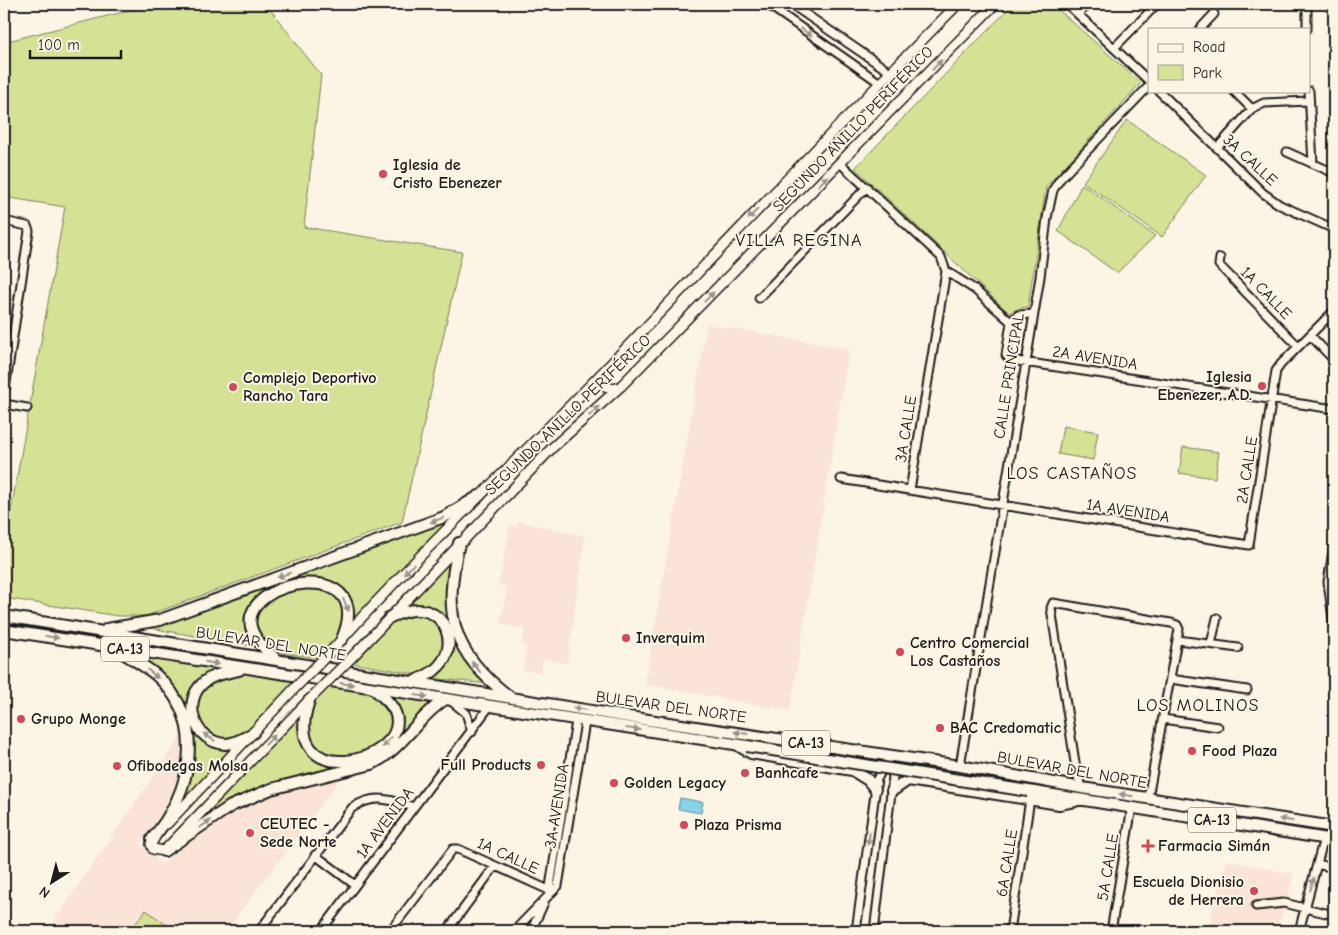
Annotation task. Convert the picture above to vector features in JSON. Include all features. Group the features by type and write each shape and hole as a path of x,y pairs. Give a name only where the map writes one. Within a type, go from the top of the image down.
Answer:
{"highway":[{"path":"93,631 160,620 444,517 479,496"},
{"path":"459,543 452,576 451,599 453,621 462,645 473,665 513,699"},
{"path":"278,660 257,640 251,627 251,618 255,607 262,599 295,584 312,582 325,585 345,599 350,611 349,623 342,639"},
{"path":"390,618 403,612 417,609 428,612 440,619 447,628 450,643 447,655 433,672 413,682"},
{"name":"BULEVAR DEL NORTE","path":"4,616 513,699 960,766 1082,788 1334,827"},
{"name":"BULEVAR DEL NORTE","path":"4,630 580,722 747,746 1029,795 1081,799 1329,839"},
{"path":"113,647 157,676 183,710 190,737 189,764 185,780 175,805 163,826 152,839"},
{"path":"247,669 222,673 203,683 197,691 192,712 200,730 216,742 236,742 253,733"},
{"path":"312,698 302,728 308,746 324,758 352,760 365,757 380,749 392,738 397,727 396,714 389,702 373,688"},
{"path":"164,851 231,806 270,789 372,764 384,758 395,750 431,709 447,700"},
{"path":"764,736 768,740 904,763 1037,783 1044,781"},
{"path":"736,745 751,753 852,770 861,775 876,789"},
{"path":"861,775 870,772 874,767 869,756"},
{"path":"904,763 899,768 898,774 908,780 1029,795"},
{"path":"892,791 908,780"}],"main road":[{"name":"SEGUNDO ANILLO PERIFÉRICO","path":"152,839 479,496 604,370 890,72 958,4"},
{"name":"SEGUNDO ANILLO PERIFÉRICO","path":"164,851 552,448 621,386 841,164 995,4"},
{"path":"604,370 602,379 605,386 613,389 621,386"},
{"path":"152,839 153,849 164,851"}],"street":[{"path":"766,4 880,83"},
{"path":"791,4 890,72"},
{"path":"1067,4 1079,13 1148,80"},
{"path":"1079,13 1088,4"},
{"path":"1115,48 1157,4"},
{"path":"1307,4 1307,28"},
{"path":"1201,28 1214,14"},
{"name":"CALLE PRINCIPAL","path":"960,766 1026,362 1050,198 1060,179 1148,87"},
{"name":"3A CALLE","path":"1160,92 1263,193 1280,204 1334,229"},
{"path":"1235,92 1252,108"},
{"path":"1309,92 1314,164"},
{"path":"1217,148 1252,108 1264,102 1309,101"},
{"path":"1287,152 1334,173"},
{"path":"841,164 941,257 945,268 1011,322 1018,315 1032,314"},
{"path":"759,298 867,187"},
{"path":"4,221 27,226 29,232 4,396"},
{"name":"1A CALLE","path":"1220,258 1220,265 1298,346"},
{"name":"3A CALLE","path":"910,490 945,268"},
{"name":"2A CALLE","path":"1249,545 1277,369 1334,311"},
{"name":"2A AVENIDA","path":"1011,322 1006,355 1010,360 1334,408"},
{"path":"1310,335 1334,360"},
{"path":"4,404 27,408"},
{"name":"1A AVENIDA","path":"840,479 1249,545"},
{"path":"1334,546 1328,582 1334,626"},
{"path":"1082,788 1077,771 1052,604 1171,623 1177,625 1179,629 1148,798"},
{"path":"1211,644 1217,618"},
{"path":"1178,640 1238,648"},
{"path":"1170,679 1248,690"},
{"path":"447,700 466,713 472,732"},
{"name":"1A AVENIDA","path":"321,931 472,732 488,707"},
{"path":"1163,719 1218,727"},
{"name":"3A AVENIDA","path":"551,891 580,722"},
{"path":"856,931 878,774 888,760"},
{"path":"874,931 892,791 893,772 888,760"},
{"name":"6A CALLE","path":"1010,931 1029,795"},
{"path":"258,931 344,817 363,801 373,798 414,807"},
{"name":"5A CALLE","path":"1111,931 1132,807"},
{"path":"1299,931 1317,864 1329,839"},
{"name":"1A CALLE","path":"390,931 453,849 458,848 551,891"},
{"path":"315,856 355,885"},
{"path":"1317,864 1334,868"},
{"path":"447,931 495,866"},
{"path":"514,931 551,891"},
{"path":"531,931 535,918 551,891"},
{"path":"1256,906 1284,903 1334,915"}],"shaded area":[{"path":"707,324 849,349 790,711 645,684"},
{"path":"518,521 585,536 567,664 543,659 542,673 523,670 527,646 522,644 525,629 500,624 507,588 499,585 510,525 517,528"},
{"name":"CEUTEC - Sede Norte","path":"181,736 184,737 184,761 176,789 158,823 140,844 162,864 208,825 283,791 343,776 226,931 47,931"},
{"name":"Escuela Dionisio de Herrera","path":"1227,860 1293,874 1286,907 1275,931 1207,931"}],"green space":[{"name":"Complejo Deportivo Rancho Tara","path":"155,4 266,4 321,75 304,227 462,252 402,522 146,616 118,616 4,598 4,550 65,207 4,197 4,42"},
{"path":"1013,4 1052,4 1141,83 1046,187 1028,307 1009,313 855,168"},
{"path":"1127,120 1206,175 1162,237 1083,182"},
{"path":"1082,184 1155,236 1117,273 1058,231"},
{"path":"1063,426 1098,432 1093,460 1058,454"},
{"path":"1183,447 1219,452 1215,478 1179,473"},
{"path":"461,511 351,627 353,614 351,604 346,596 328,588 295,581 249,616 261,648 145,627"},
{"path":"454,555 450,620 489,684 430,678 442,667 447,624 404,608"},
{"path":"312,586 335,594 346,611 341,636 320,658 268,651 254,626 258,609 278,594"},
{"path":"417,613 438,621 447,644 438,663 421,675 352,663 395,619"},
{"path":"128,654 228,670 192,697 203,737 238,744 179,803 191,768 184,706"},
{"path":"243,672 298,682 251,732 236,739 222,740 210,735 202,726 197,715 196,702 200,691 210,682"},
{"path":"329,687 374,694 393,714 388,738 370,750 354,756 338,756 316,750 305,729 311,705"},
{"path":"384,695 435,703 382,756 232,803 200,819 301,714 300,736 304,747 308,751 323,756 365,760 400,727"},
{"path":"146,910 172,929 170,931 130,931"}],"water":[{"path":"680,798 703,802 701,813 678,809"}],"place":[{"name":"Iglesia de Cristo Ebenezer","path":"383,174"},
{"name":"Iglesia Ebenezer, A.D.","path":"1262,386"},
{"name":"Complejo Deportivo Rancho Tara","path":"233,387"},
{"name":"Inverquim","path":"626,638"},
{"name":"Centro Comercial Los Castaños","path":"900,652"},
{"name":"Grupo Monge","path":"21,719"},
{"name":"BAC Credomatic","path":"940,728"},
{"name":"Food Plaza","path":"1192,751"},
{"name":"Full Products","path":"541,765"},
{"name":"Ofibodegas Molsa","path":"117,766"},
{"name":"Banhcafe","path":"745,773"},
{"name":"Golden Legacy","path":"614,783"},
{"name":"Plaza Prisma","path":"684,825"},
{"name":"CEUTEC - Sede Norte","path":"250,833"},
{"name":"Farmacia Simán","path":"1148,846"},
{"name":"Escuela Dionisio de Herrera","path":"1254,891"}],"district":[{"name":"VILLA REGINA","path":"799,240"},
{"name":"LOS CASTAÑOS","path":"1072,473"},
{"name":"LOS MOLINOS","path":"1198,705"}]}
